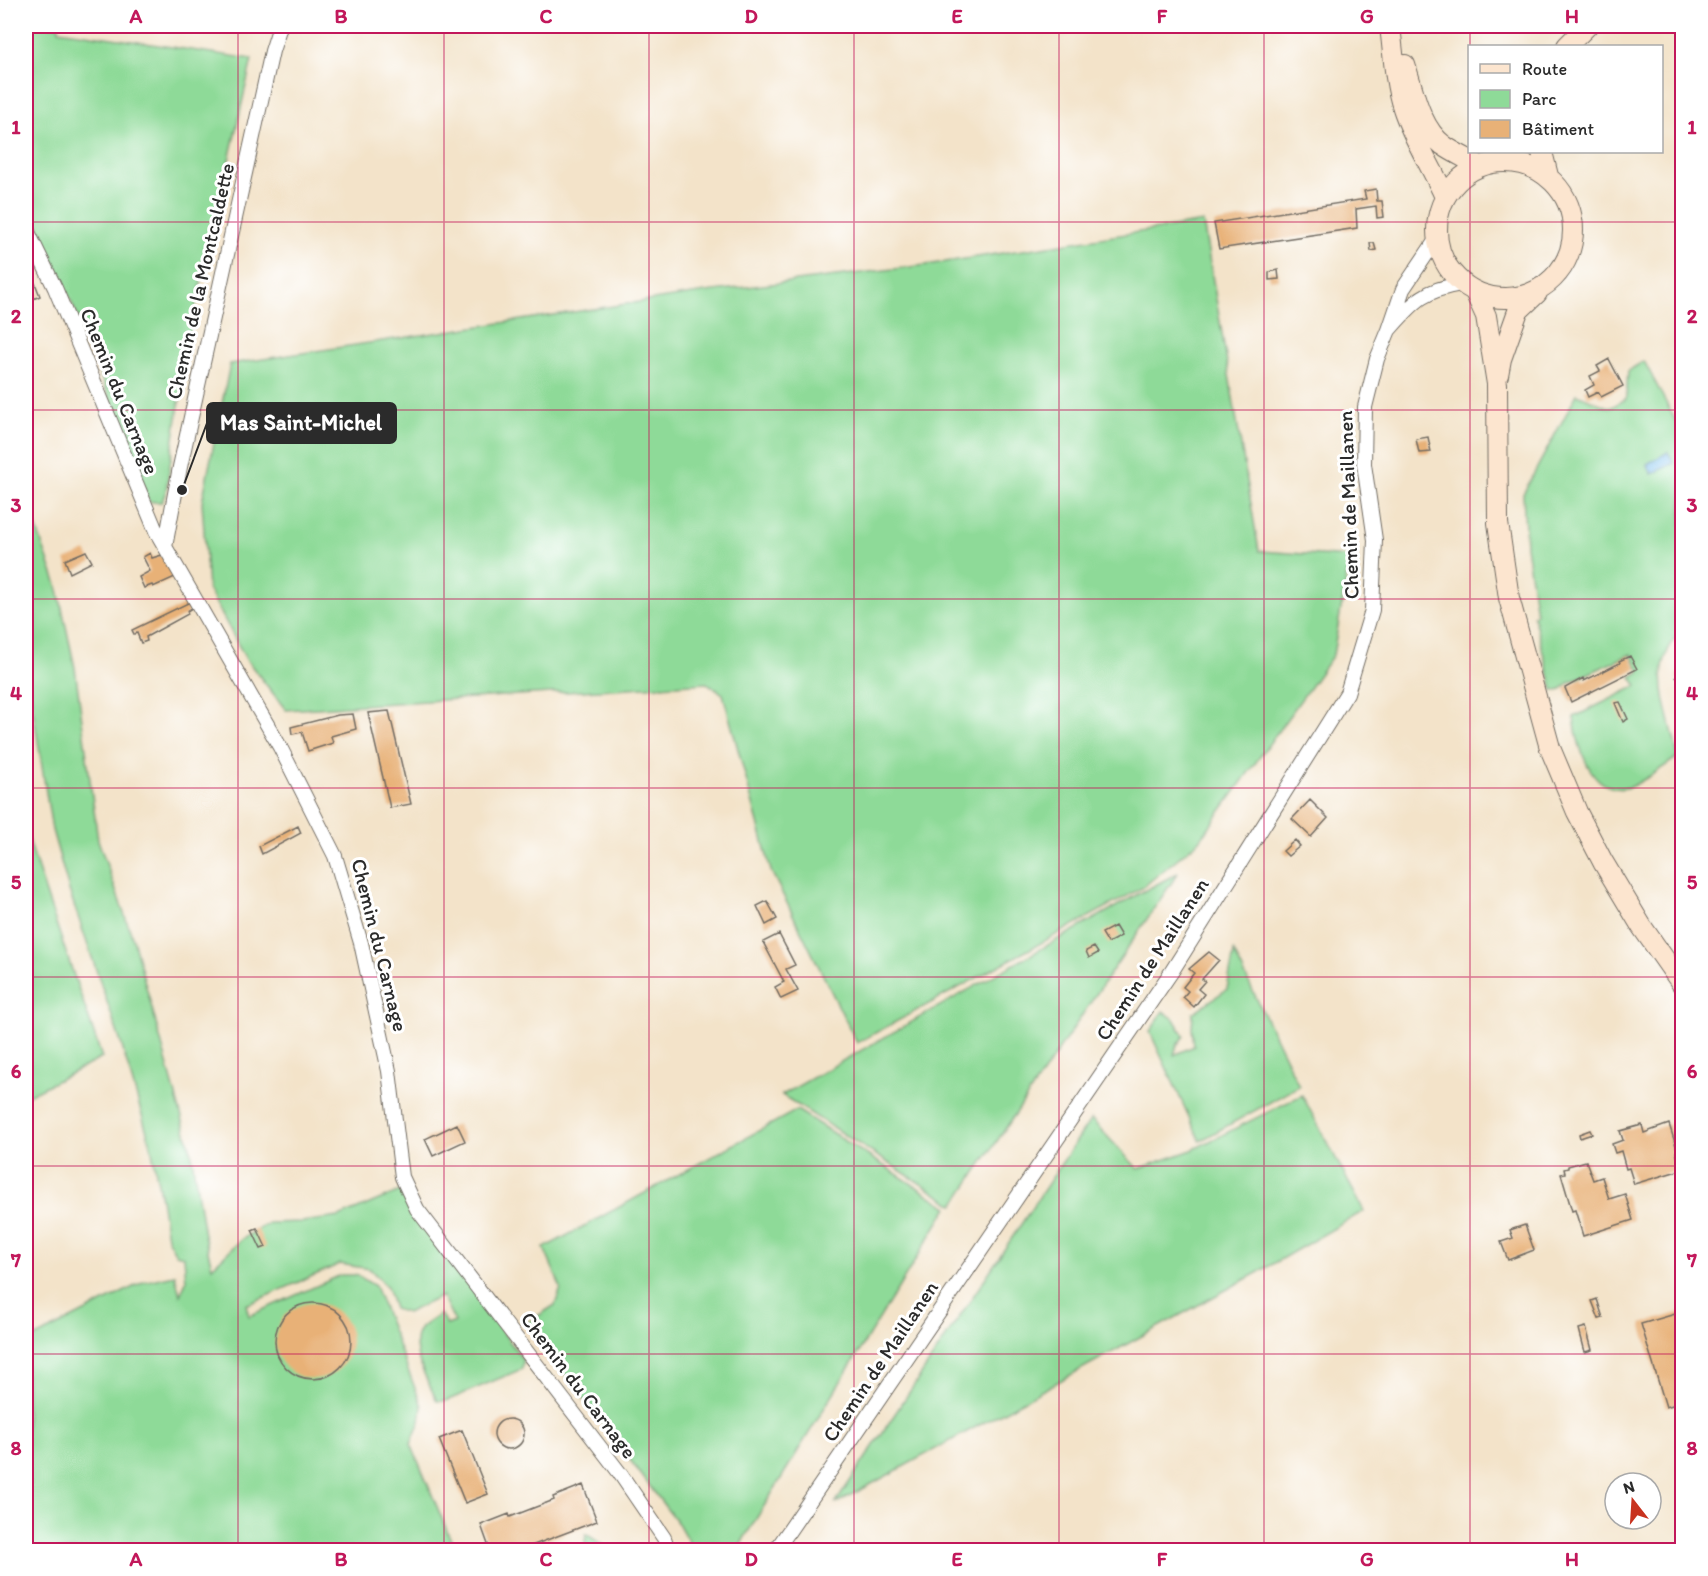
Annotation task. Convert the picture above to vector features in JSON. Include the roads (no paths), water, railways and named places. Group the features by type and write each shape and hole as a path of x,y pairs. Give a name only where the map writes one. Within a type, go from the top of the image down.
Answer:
{"main road":[{"path":"1391,26 1418,108 1427,126 1442,144 1468,152"},
{"path":"1391,26 1402,106 1412,133 1435,173 1445,197"},
{"path":"1568,45 1587,26"},
{"path":"1470,153 1492,160 1522,164 1548,176 1560,189 1569,205 1573,231 1568,258 1559,273 1518,311 1501,359 1497,384"},
{"path":"1542,153 1548,176"},
{"path":"1492,160 1460,178 1445,197 1437,218 1437,240 1441,256 1449,271 1468,288 1486,316 1497,384 1498,523 1509,598 1550,748 1577,812 1603,862 1642,927 1683,984"},
{"path":"1468,288 1492,298 1511,299 1529,295 1546,286"}],"street":[{"name":"Chemin de la Montcaldette","path":"165,547 180,467 272,51 280,26"},
{"name":"Chemin du Carnage","path":"26,228 55,288 156,531 280,747 335,856 361,943 389,1071 402,1177 417,1209 619,1472 664,1538 668,1551"},
{"name":"Chemin de Maillanen","path":"776,1551 1172,971 1347,693 1372,610 1375,540 1364,464 1365,407 1377,359 1403,289 1437,240"},
{"path":"1389,330 1412,305 1435,289 1468,288"}],"water":[{"path":"1668,452 1674,463 1652,474 1647,464"}],"place":[{"name":"Mas Saint-Michel","path":"182,490"}]}
